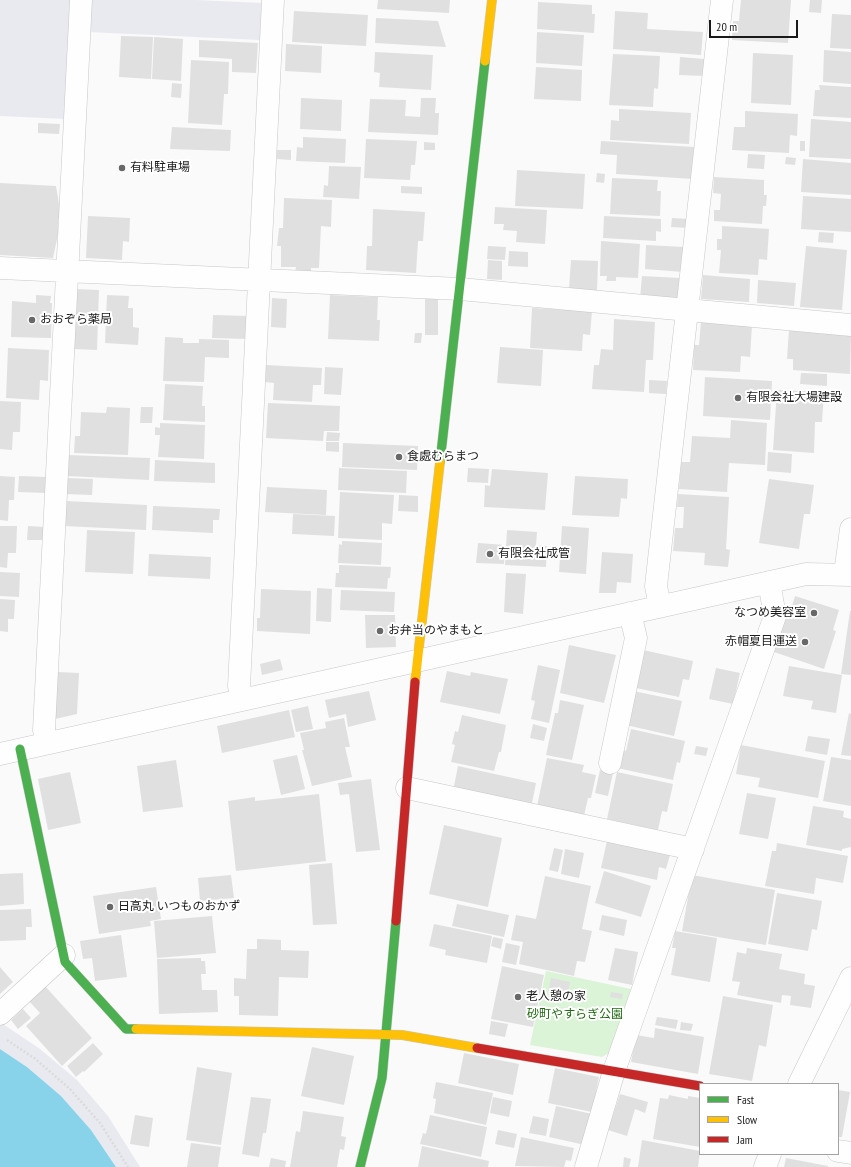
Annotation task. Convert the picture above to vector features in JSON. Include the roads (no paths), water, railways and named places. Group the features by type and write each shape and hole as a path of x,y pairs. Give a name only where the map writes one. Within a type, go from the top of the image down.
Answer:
{"street":[{"path":"47,743 44,730 81,0"},
{"path":"242,700 239,686 273,0"},
{"path":"360,1167 382,1078 387,1035 417,661 492,0"},
{"path":"660,606 656,586 722,0"},
{"path":"0,268 460,289 851,325"},
{"path":"699,1086 402,1035 126,1029 65,962 10,752 806,574 848,575 851,529"},
{"path":"586,1167 614,1071 775,616 769,582"},
{"path":"610,762 636,638 630,613"},
{"path":"407,788 693,849"},
{"path":"0,1014 64,955"},
{"path":"799,1083 851,978"},
{"path":"839,1151 851,1153"},
{"path":"765,1167 770,1155"}],"water":[{"path":"0,1049 27,1067 61,1096 91,1130 116,1167 0,1167"}],"place":[{"name":"有料駐車場","path":"122,168"},
{"name":"おおぞら薬局","path":"32,320"},
{"name":"有限会社大場建設","path":"738,398"},
{"name":"食處むらまつ","path":"399,457"},
{"name":"有限会社成管","path":"490,554"},
{"name":"なつめ美容室","path":"814,613"},
{"name":"お弁当のやまもと","path":"380,631"},
{"name":"赤帽夏目運送","path":"805,642"},
{"name":"日高丸 いつものおかず","path":"110,907"},
{"name":"老人憩の家","path":"518,997"}],"park label":[{"name":"砂町やすらぎ公園","path":"575,1015"}]}
